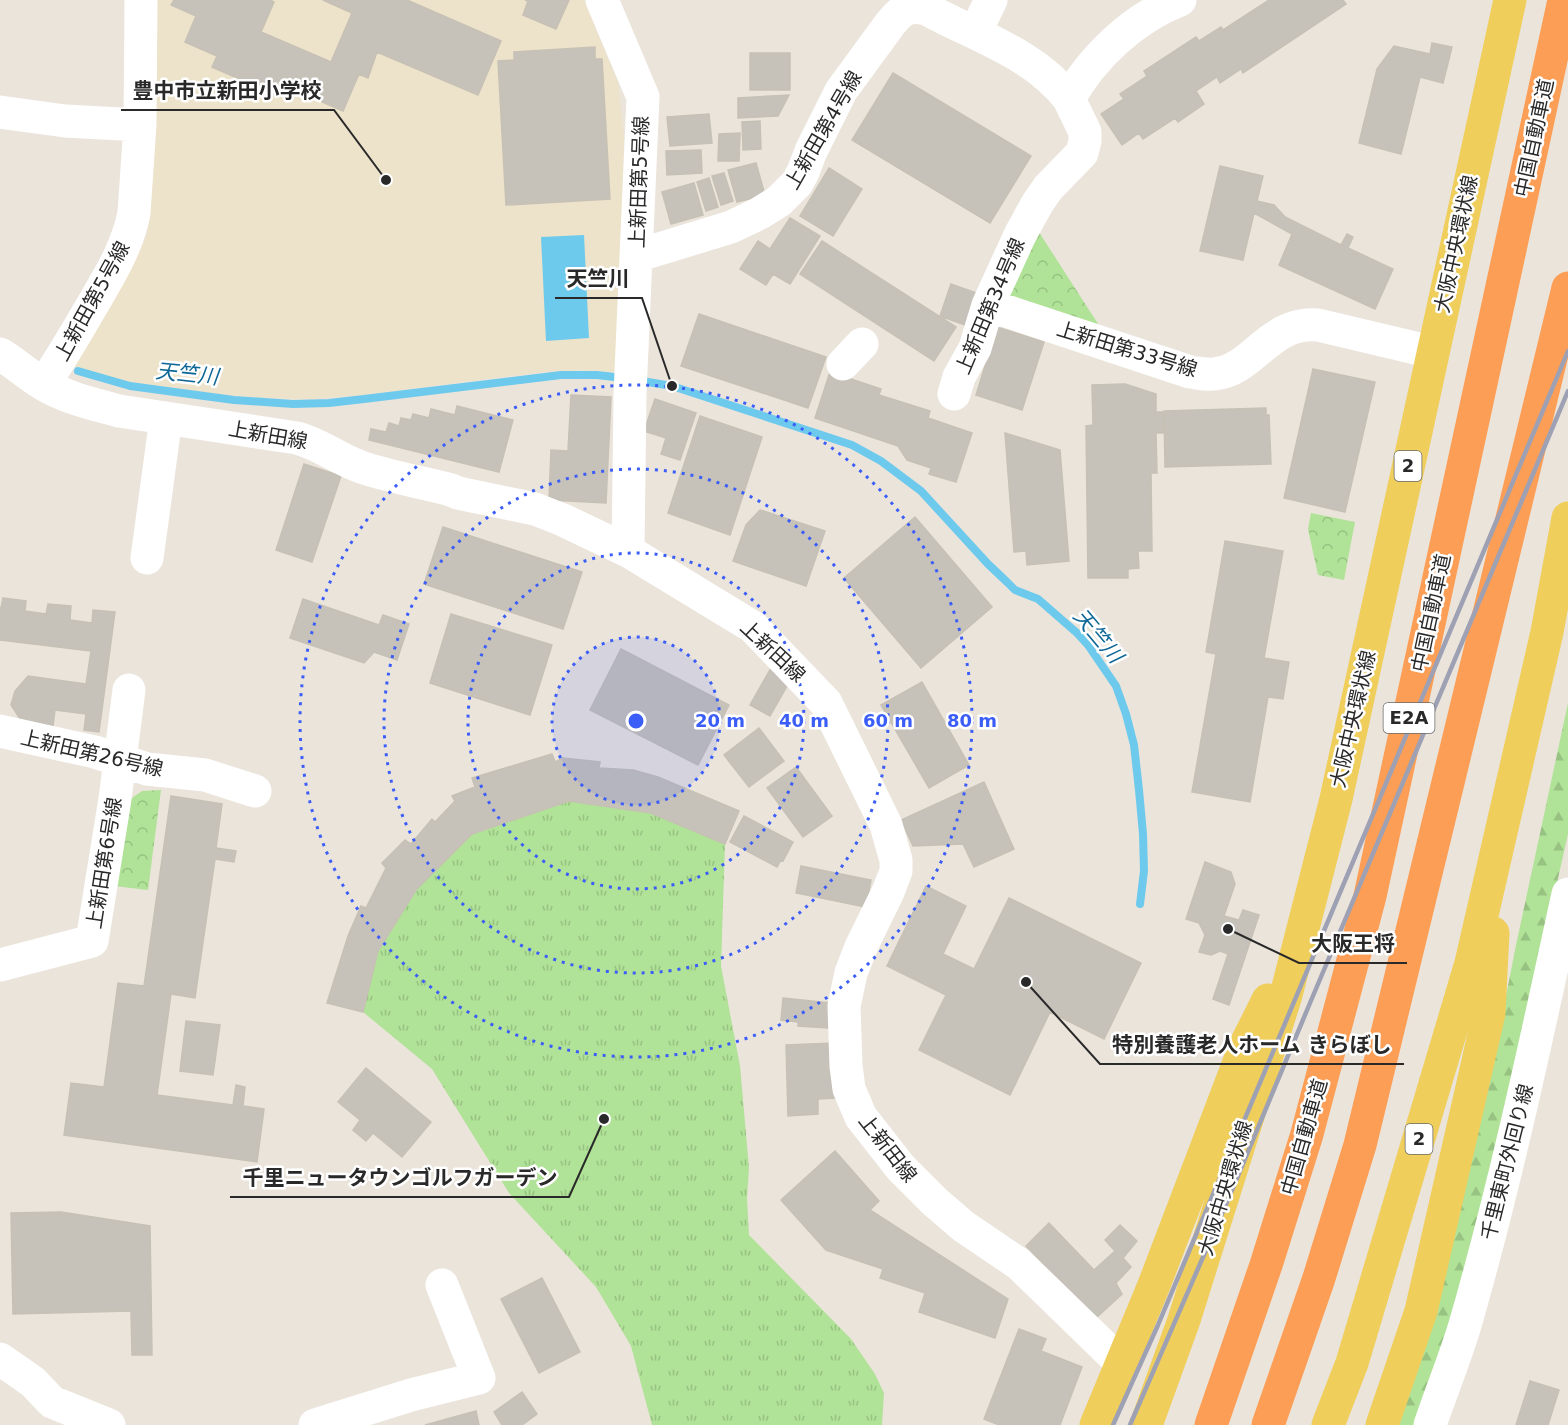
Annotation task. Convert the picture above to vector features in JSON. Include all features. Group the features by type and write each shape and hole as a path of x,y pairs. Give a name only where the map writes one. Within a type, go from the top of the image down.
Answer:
{"highway":[{"name":"中国自動車道","path":"1211,1425 1266,1265 1307,1134 1370,896 1564,0"},
{"name":"E2A","path":"1268,1425 1319,1278 1360,1145 1568,288"}],"main road":[{"name":"大阪中央環状線","path":"1146,1425 1184,1320 1286,995 1370,648 1509,0"},
{"name":"2","path":"1328,1425 1352,1363 1471,963 1547,632 1568,518"},
{"path":"1547,632 1568,571"},
{"path":"1382,1425 1420,1311 1489,1013 1497,850"},
{"path":"1096,1425 1154,1285 1246,1044 1302,931"}],"street":[{"name":"上新田第5号線","path":"44,384 62,358 128,239 134,213 140,125 141,0"},
{"name":"上新田第5号線","path":"602,0 643,97 631,381 628,551"},
{"path":"975,33 991,0"},
{"path":"1069,99 1079,80 1115,42 1149,15 1180,0"},
{"name":"上新田第4号線","path":"636,256 731,226 760,213 779,201 797,183 841,92 890,24 906,8 927,9 1026,60 1051,79 1069,99"},
{"name":"上新田第34号線","path":"954,394 975,348 988,304 1037,204 1048,188 1082,153 1085,132 1069,99"},
{"path":"0,112 66,121 140,125"},
{"name":"上新田第33号線","path":"988,304 1190,372 1203,374 1215,374 1238,366 1270,339 1295,326 1307,324 1432,352"},
{"name":"上新田線","path":"0,354 44,384 75,398 119,411 297,438 316,444 348,462 381,473 535,510 563,520 628,551 753,627 826,703 886,825 894,850 896,871 861,947 851,973 844,1006 849,1089 861,1117 914,1182 946,1213 1019,1264 1122,1364"},
{"path":"147,558 166,418"},
{"name":"上新田第6号線","path":"0,965 92,941 115,799 129,690"},
{"name":"上新田第26号線","path":"0,731 94,752 147,769 205,776 255,790"},
{"name":"千里東町外回り線","path":"1430,1425 1467,1319 1491,1229 1515,1136 1568,894"},
{"path":"315,1425 411,1395 479,1378 442,1285"},
{"path":"0,1359 33,1382 52,1402 109,1425"}],"shaded area":[{"path":"155,0 584,0 618,83 624,137 619,372 581,370 542,372 362,395 311,399 214,394 115,379 74,366 130,269 147,234"}],"green space":[{"path":"1035,226 1102,330 1010,298 1005,288"},
{"path":"1311,513 1355,522 1344,580 1318,575 1308,529"},
{"path":"1568,703 1568,834 1480,1224 1417,1425 1395,1425 1494,1057"},
{"path":"161,790 148,890 114,886 125,803 142,791"},
{"path":"569,801 651,813 725,844 721,966 740,1066 749,1168 747,1198 749,1235 851,1339 875,1374 884,1393 882,1425 652,1425 631,1346 596,1287 509,1193 432,1069 363,1012 378,951 416,890 472,834"}],"water":[{"path":"584,235 589,338 546,341 541,237"}],"building":[{"path":"174,0 270,0 274,2 261,32 331,62 352,13 323,0 407,0 501,41 478,95 377,52 368,78 359,74 343,111 279,83 274,94 212,67 217,56 185,42 196,16 171,5"},
{"path":"525,0 569,0 556,29 523,15 528,1"},
{"path":"1269,0 1343,0 1346,4 1243,73 1241,69 1220,83 1217,77 1196,91 1204,104 1178,122 1175,118 1143,139 1139,133 1122,145 1101,114 1124,99 1120,94 1147,76 1144,71 1196,37 1199,41 1221,27 1223,30"},
{"path":"1432,43 1452,47 1443,83 1420,77 1401,154 1359,143 1377,69 1394,46 1430,54"},
{"path":"595,47 595,59 602,59 610,199 506,205 498,61 514,60 514,52"},
{"path":"750,53 790,53 790,90 750,90"},
{"path":"893,73 1031,156 990,223 852,140"},
{"path":"789,95 778,116 738,118 738,98"},
{"path":"709,114 712,143 670,146 667,117"},
{"path":"760,121 761,149 743,150 742,122"},
{"path":"740,133 739,161 718,161 719,134"},
{"path":"701,150 702,173 667,175 666,151"},
{"path":"756,163 765,195 737,202 728,170"},
{"path":"1220,166 1263,176 1257,201 1274,205 1285,217 1341,245 1347,234 1353,237 1348,248 1393,269 1375,309 1279,265 1292,234 1254,213 1243,260 1200,251"},
{"path":"829,168 862,189 833,236 800,216"},
{"path":"724,173 733,201 721,205 712,176"},
{"path":"709,178 718,207 706,211 697,182"},
{"path":"694,183 703,215 671,224 662,192"},
{"path":"790,218 820,236 790,284 773,274 766,285 740,269 758,241 770,249"},
{"path":"822,241 956,327 934,361 800,274"},
{"path":"951,284 979,294 968,326 940,316"},
{"path":"699,314 826,357 808,408 681,366"},
{"path":"997,327 1044,342 1022,410 976,395"},
{"path":"1313,369 1375,382 1345,512 1284,498"},
{"path":"830,372 881,389 879,395 930,411 928,418 972,433 956,482 929,474 931,468 907,460 898,446 815,418"},
{"path":"1125,384 1156,394 1156,412 1163,412 1163,433 1156,433 1157,473 1151,473 1152,551 1138,551 1139,568 1128,569 1128,578 1088,578 1086,426 1093,425 1092,385"},
{"path":"571,395 611,397 606,503 549,500 551,450 568,451"},
{"path":"655,399 696,413 680,460 661,454 666,438 644,431"},
{"path":"457,406 513,420 499,472 369,440 371,429 386,432 389,423 399,426 401,418 411,420 413,414 429,418 431,409 455,415"},
{"path":"1266,408 1266,415 1269,415 1271,464 1165,467 1164,411"},
{"path":"700,416 762,437 730,535 668,513"},
{"path":"1005,433 1060,450 1069,561 1027,565 1026,551 1014,552"},
{"path":"304,464 341,476 312,562 276,550"},
{"path":"760,510 825,531 806,586 733,561 746,525"},
{"path":"915,517 992,607 921,668 844,578"},
{"path":"443,527 582,572 563,629 424,584"},
{"path":"1225,541 1283,551 1264,658 1289,662 1283,699 1268,697 1250,802 1192,792 1216,654 1206,652"},
{"path":"3,598 26,601 25,611 46,614 48,604 71,606 70,620 92,623 93,610 115,612 99,732 84,730 86,714 55,710 53,726 22,722 11,705 15,691 28,676 86,684 91,651 0,640 0,608"},
{"path":"303,599 379,625 383,615 409,624 397,660 374,652 364,663 290,638"},
{"path":"451,614 552,645 530,715 430,683"},
{"path":"621,649 729,705 698,765 590,710"},
{"path":"771,668 791,679 770,716 750,705"},
{"path":"922,682 969,765 929,788 881,705"},
{"path":"759,728 784,761 749,787 724,755"},
{"path":"552,754 555,762 563,758 600,762 599,768 633,770 658,777 739,811 725,844 651,813 569,801 472,834 416,890 378,951 363,1012 327,1003 348,936 361,906 366,908 386,868 382,863 405,840 411,844 432,819 435,822 455,801 452,796 475,787 472,778"},
{"path":"796,767 832,816 803,837 767,788"},
{"path":"984,782 1014,849 974,867 963,844 913,846 901,820"},
{"path":"171,796 222,804 216,848 236,851 234,862 215,859 195,998 171,994 157,1095 233,1105 236,1085 245,1087 243,1106 264,1109 257,1162 64,1135 71,1083 104,1087 118,983 144,986"},
{"path":"744,816 793,842 783,861 781,860 777,867 730,842"},
{"path":"1205,862 1231,872 1235,884 1224,916 1239,920 1243,910 1259,915 1229,1005 1213,999 1228,954 1220,951 1211,955 1199,952 1205,935 1199,923 1186,919"},
{"path":"801,866 871,880 866,907 796,893"},
{"path":"926,886 966,906 943,954 974,969 1009,898 1141,963 1104,1039 1050,1012 1010,1095 919,1050 946,995 887,966"},
{"path":"783,998 830,1003 828,1028 798,1026 798,1022 781,1020"},
{"path":"186,1021 220,1025 213,1075 180,1071"},
{"path":"834,1043 836,1098 818,1099 818,1114 788,1116 786,1045"},
{"path":"366,1068 431,1122 402,1157 373,1133 366,1141 353,1130 360,1120 338,1102"},
{"path":"835,1151 879,1201 870,1210 1008,1299 995,1338 919,1312 925,1293 880,1278 883,1269 826,1250 781,1200"},
{"path":"61,1212 150,1226 152,1355 132,1355 131,1311 13,1314 11,1213"},
{"path":"1049,1223 1094,1270 1115,1251 1105,1240 1120,1225 1137,1241 1123,1258 1131,1267 1116,1283 1122,1294 1096,1318 1026,1246"},
{"path":"542,1278 580,1352 539,1373 501,1299"},
{"path":"1019,1329 1046,1339 1041,1351 1082,1367 1060,1425 999,1425 984,1419"},
{"path":"1530,1381 1559,1390 1548,1425 1516,1425"},
{"path":"522,1392 537,1414 522,1425 502,1425 494,1412"},
{"path":"476,1411 479,1425 425,1425"}],"waterway":[{"name":"天竺川","path":"78,371 130,386 234,400 293,404 329,403 561,375 623,378"},
{"name":"天竺川","path":"636,380 672,386 852,445 881,461 921,491 1015,590 1038,599 1077,633 1116,686 1134,745 1143,834 1144,871 1140,904"}],"railway":[{"path":"1113,1425 1158,1325 1568,351"},
{"path":"1130,1425 1227,1202 1568,391"}],"place":[{"name":"豊中市立新田小学校","path":"386,180"},
{"name":"天竺川","path":"672,386"},
{"name":"大阪王将","path":"1228,929"},
{"name":"特別養護老人ホーム きらぼし","path":"1026,982"},
{"name":"千里ニュータウンゴルフガーデン","path":"604,1119"}]}
